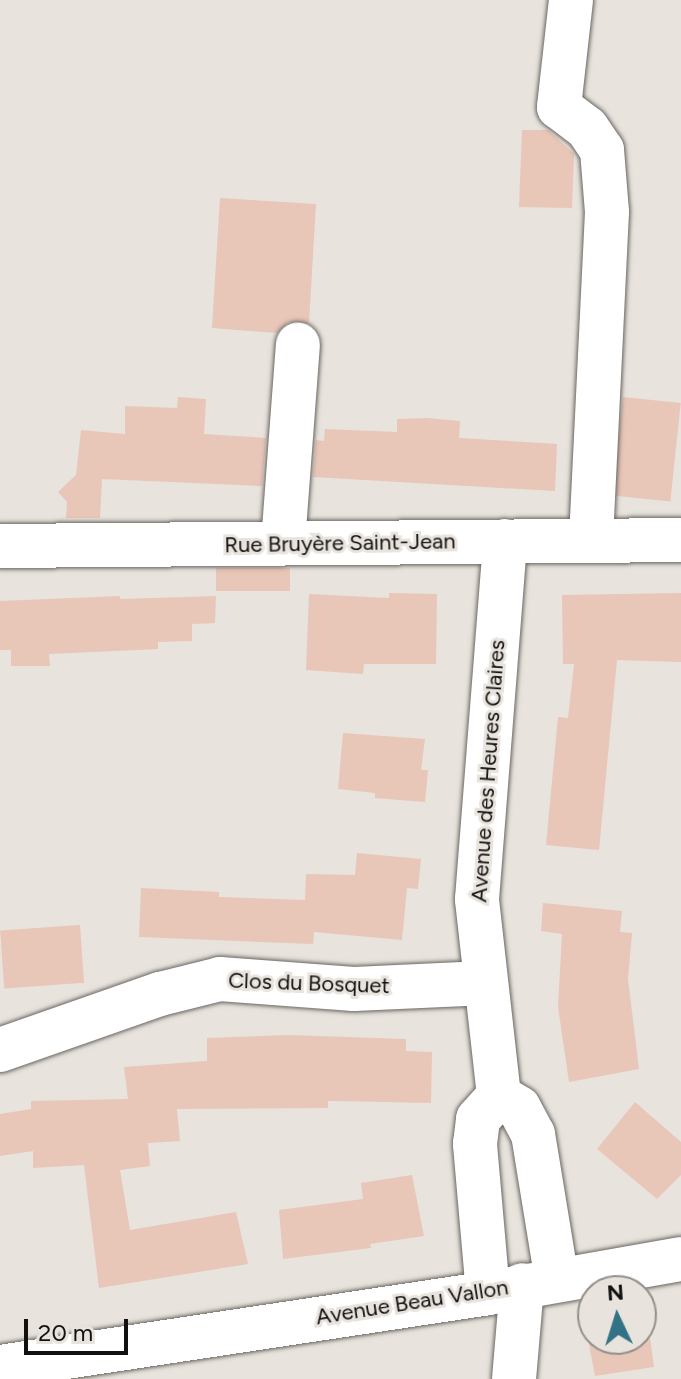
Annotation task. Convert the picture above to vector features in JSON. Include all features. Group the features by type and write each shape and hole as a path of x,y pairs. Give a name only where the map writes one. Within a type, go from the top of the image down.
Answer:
{"street":[{"path":"571,0 559,107 587,128 602,150 607,212 591,541"},
{"path":"283,543 298,345"},
{"name":"Rue Bruyère Saint-Jean","path":"0,546 681,540"},
{"name":"Avenue des Heures Claires","path":"499,1096 477,899 505,541"},
{"name":"Clos du Bosquet","path":"0,1050 160,994 220,979 354,989 486,983"},
{"path":"514,1379 522,1286 533,1134 519,1108 499,1096 478,1119 475,1144 522,1286"},
{"name":"Avenue Beau Vallon","path":"0,1367 681,1259"}],"building":[{"path":"522,130 548,130 574,154 572,208 519,207"},
{"path":"220,198 316,204 309,323 288,322 277,333 212,328"},
{"path":"178,397 206,399 204,434 266,438 262,486 102,479 100,518 66,518 67,502 58,492 76,475 81,430 125,434 125,406 177,408"},
{"path":"623,397 681,403 670,502 613,495"},
{"path":"397,419 460,421 459,438 557,444 555,491 313,477 316,440 324,441 325,429 397,432"},
{"path":"216,568 290,568 290,591 216,591"},
{"path":"389,593 437,594 436,664 364,664 363,674 306,670 309,594 389,598"},
{"path":"681,593 681,662 617,660 599,850 546,845 558,717 568,718 574,664 563,664 562,595"},
{"path":"120,596 120,599 216,596 215,623 192,624 192,641 158,642 158,649 49,654 50,666 11,666 11,650 0,650 0,601"},
{"path":"343,733 425,739 421,770 428,770 425,802 375,798 375,793 338,789"},
{"path":"357,853 421,859 418,889 407,888 402,940 314,932 313,944 139,937 141,888 219,892 219,897 305,900 306,874 355,875"},
{"path":"543,903 622,911 620,932 632,933 628,979 639,1069 569,1082 558,1007 562,934 541,931"},
{"path":"80,925 84,983 4,988 0,931"},
{"path":"288,1035 406,1039 406,1051 432,1052 431,1103 328,1101 328,1108 177,1109 180,1141 148,1143 150,1166 120,1170 130,1230 236,1212 248,1264 99,1288 84,1165 33,1168 33,1151 0,1156 0,1114 31,1109 31,1101 128,1099 124,1067 207,1061 207,1038"},
{"path":"635,1102 681,1142 681,1175 657,1199 597,1149"},
{"path":"412,1175 424,1236 370,1244 371,1248 283,1259 279,1210 363,1199 361,1183"},
{"path":"591,1355 652,1355 654,1367 595,1376"}]}
